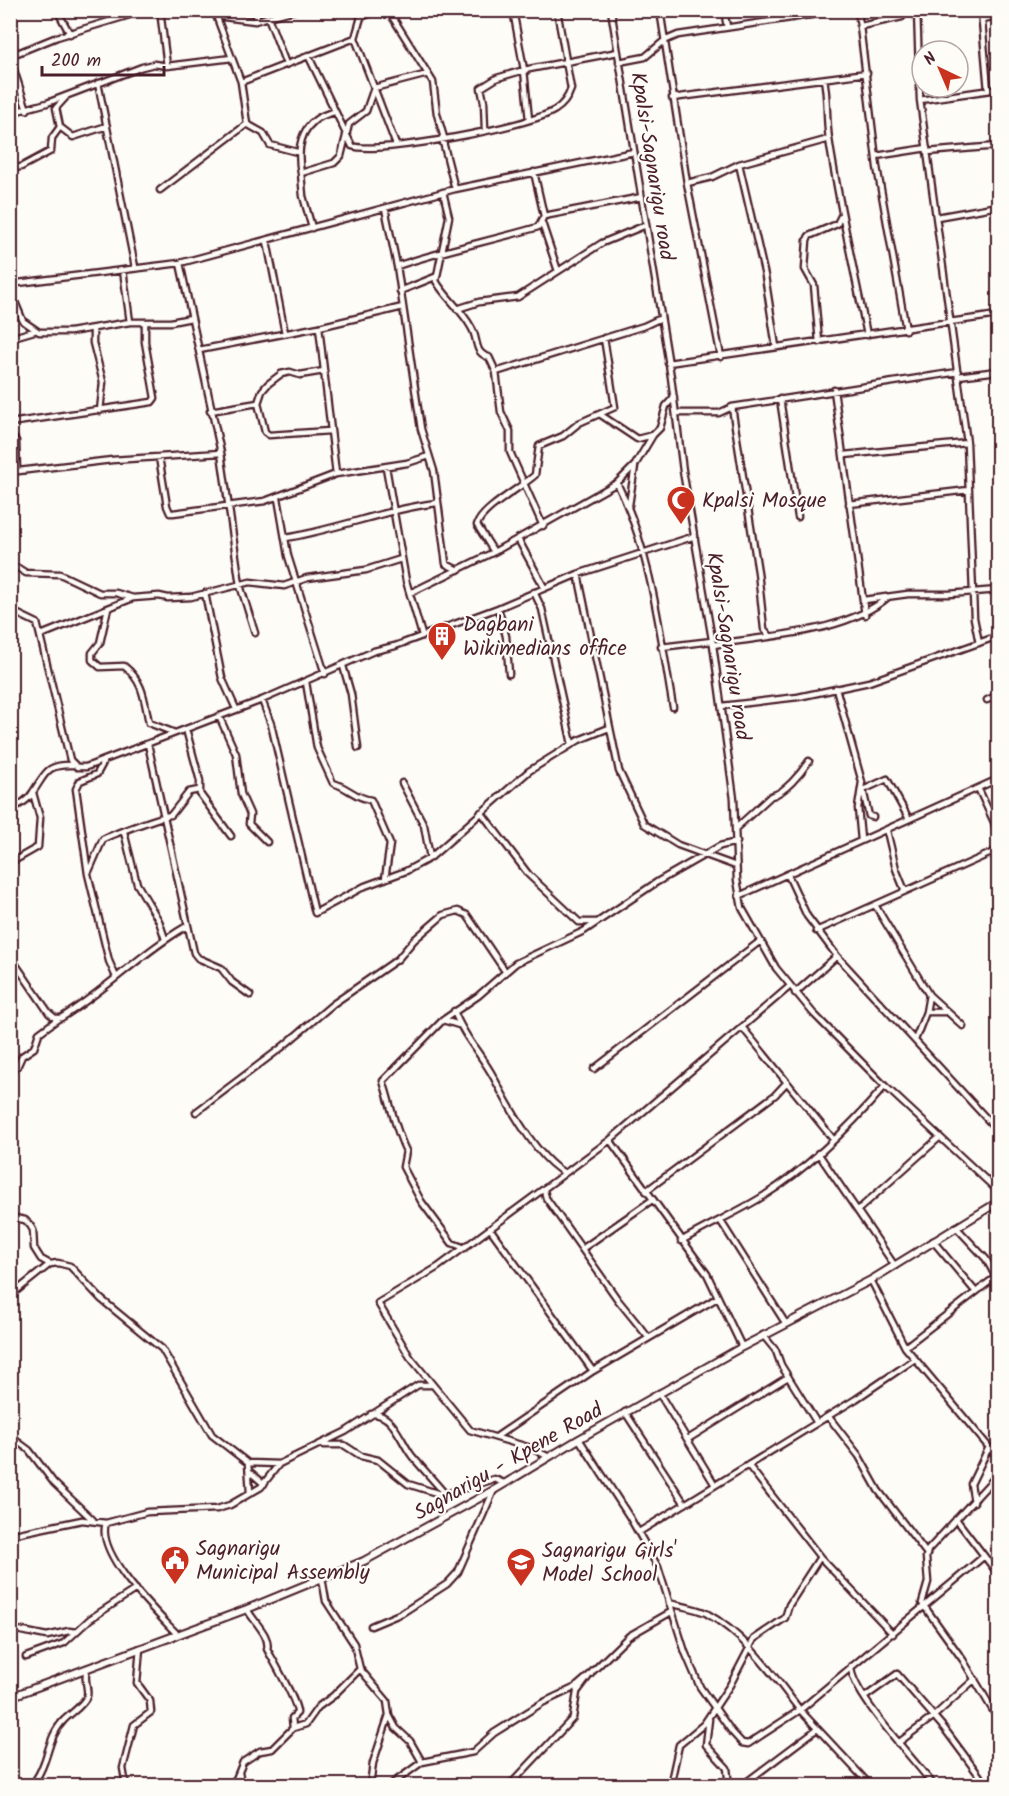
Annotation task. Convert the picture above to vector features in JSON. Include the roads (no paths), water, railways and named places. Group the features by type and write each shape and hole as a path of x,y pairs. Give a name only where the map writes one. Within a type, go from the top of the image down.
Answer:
{"street":[{"path":"57,10 70,34"},
{"path":"27,110 10,57 70,34 148,10 207,10"},
{"path":"255,21 258,10"},
{"path":"215,13 255,21 295,10"},
{"path":"355,10 361,17"},
{"path":"380,10 361,17 356,25 355,38 396,145"},
{"path":"388,10 436,88 437,114 455,189"},
{"path":"513,10 524,70 529,120"},
{"path":"308,55 344,135 352,146 357,148 396,145 468,136 555,111 568,99 572,89 557,10"},
{"name":"Kpalsi-Sagnarigu road","path":"611,10 662,318 683,471 722,706 736,828 739,896 759,942 789,987 885,1086 999,1191"},
{"path":"660,10 672,98 721,357"},
{"path":"724,10 727,27"},
{"path":"619,62 645,57 664,41 678,35 796,13 844,10"},
{"path":"858,10 876,156 906,330"},
{"path":"952,10 917,12 920,100 967,443 975,629 979,643"},
{"path":"981,10 988,90"},
{"path":"160,11 167,66"},
{"path":"215,13 241,82 247,124"},
{"path":"982,18 999,16"},
{"path":"268,17 286,64"},
{"path":"861,26 902,18"},
{"path":"241,82 355,38"},
{"path":"485,130 481,88 497,78 524,70 618,52"},
{"path":"10,113 27,110 154,64 167,66 232,58"},
{"path":"672,98 867,73"},
{"path":"374,88 428,74"},
{"path":"824,79 829,139 841,216 849,238 867,335"},
{"path":"98,83 135,267"},
{"path":"301,173 334,163 341,156 344,135 351,121 366,111 374,88"},
{"path":"920,100 999,89"},
{"path":"68,95 57,108 60,127 73,137 107,126"},
{"path":"312,228 303,196 297,152 303,135 309,127 325,114 334,112"},
{"path":"247,124 263,133 270,145 297,152"},
{"path":"160,190 247,124"},
{"path":"10,168 21,167 51,151 52,138 60,127"},
{"path":"687,183 712,177 739,164 829,139"},
{"path":"876,156 927,150 999,146"},
{"path":"10,284 180,263 455,189 634,152"},
{"path":"739,164 765,276 776,346"},
{"path":"534,172 544,216 542,223 558,272"},
{"path":"400,291 435,277 444,250 443,238 449,218 443,192"},
{"path":"544,216 642,197"},
{"path":"937,217 998,206 999,216"},
{"path":"385,208 397,266 446,564 458,570"},
{"path":"819,342 814,285 805,269 807,240 809,236 837,224 841,216"},
{"path":"397,266 444,250 485,243 542,223"},
{"path":"457,309 479,302 518,297 602,243 646,225"},
{"path":"267,241 285,333"},
{"path":"180,263 210,411 221,453 240,585 255,633"},
{"path":"123,270 130,321"},
{"path":"435,277 472,327 480,353 489,357 496,372 501,412 510,431 510,452 543,526"},
{"path":"10,290 18,314 34,331"},
{"path":"199,350 318,327 403,307"},
{"path":"668,363 999,315"},
{"path":"10,338 34,331 70,332 130,321 145,323 191,318"},
{"path":"496,372 662,318"},
{"path":"10,423 146,405 155,398 145,342 145,323"},
{"path":"318,327 336,474"},
{"path":"93,329 93,343 103,382 100,411"},
{"path":"494,552 477,525 479,520 504,496 535,475 539,446 564,436 579,423 601,416 615,407 604,338"},
{"path":"324,371 308,374 290,372 281,374 262,391 258,403 266,432 269,435 330,431"},
{"path":"676,413 719,412 732,407 834,390 999,371"},
{"path":"834,390 865,615"},
{"path":"410,593 543,526 617,483 635,465 653,435 660,428 666,405 674,397"},
{"path":"780,399 798,517"},
{"path":"210,411 258,403"},
{"path":"732,407 758,572 764,629 770,636"},
{"path":"601,416 637,439 653,435"},
{"path":"10,434 16,441 17,471"},
{"path":"844,455 967,443"},
{"path":"10,472 221,453"},
{"path":"159,457 170,513 228,507 278,498 336,474 386,467 429,456"},
{"path":"629,508 635,465"},
{"path":"386,467 401,559 422,635"},
{"path":"617,483 629,508 655,606 673,707"},
{"path":"849,504 969,490"},
{"path":"278,498 296,583 325,674"},
{"path":"285,538 393,513 413,506 437,503"},
{"path":"10,809 25,802 33,793 41,776 48,769 60,764 86,767 104,761 262,700 374,651 395,646 498,608 578,574 695,536"},
{"path":"518,539 544,587"},
{"path":"10,567 18,568 26,573 60,574 100,593 116,593 133,598 192,597 250,582 284,586 307,578 366,570 401,559"},
{"path":"578,574 619,771 644,824 678,845 709,854 736,866"},
{"path":"864,600 908,594 999,590"},
{"path":"534,592 542,609 572,744"},
{"path":"205,593 222,678 236,709"},
{"path":"661,647 770,636 865,615 888,597"},
{"path":"41,635 133,598"},
{"path":"108,608 99,643 92,653 92,660 100,667 124,666 136,675 142,690 149,723 175,733"},
{"path":"498,608 506,636 509,674"},
{"path":"10,610 37,622 73,765"},
{"path":"760,636 764,629"},
{"path":"722,706 798,697 881,679 900,669 916,666 999,636"},
{"path":"343,666 352,700 358,748"},
{"path":"306,682 317,748 333,783 345,786 357,798 371,800 380,818 390,844 385,879"},
{"path":"836,688 862,782 858,808 861,840"},
{"path":"987,699 999,695"},
{"path":"262,700 271,724 315,913 365,886 430,858 529,771 572,744 609,728"},
{"path":"219,716 236,754 241,794 250,814 249,824 267,842"},
{"path":"186,729 200,782 199,790 231,836"},
{"path":"148,744 187,926 198,958 216,965 232,982 250,995"},
{"path":"104,761 98,774 80,781 76,789 88,874 109,961 116,977"},
{"path":"736,828 771,796 778,794 795,780 809,761"},
{"path":"873,817 869,816 863,790 887,779 909,819"},
{"path":"739,896 999,779"},
{"path":"402,783 424,825 430,858"},
{"path":"978,788 994,822 999,839"},
{"path":"88,874 101,841 163,815 171,815 189,792 199,790"},
{"path":"10,863 38,847 40,818 33,793"},
{"path":"481,812 543,891 579,922 599,922"},
{"path":"887,831 896,869 905,891"},
{"path":"124,832 137,885 159,921 165,939"},
{"path":"465,1248 452,1243 410,1180 403,1162 406,1151 397,1135 396,1117 383,1081 443,1020 478,996 516,963 599,922 657,882 723,844 737,842"},
{"path":"816,930 999,850"},
{"path":"788,875 816,930 837,956 999,1131"},
{"path":"875,905 929,995 963,1026"},
{"path":"196,1112 333,1004 398,959 414,940 442,915 458,911 467,915 505,971"},
{"path":"10,1064 17,1067 22,1056 34,1048 39,1033 165,939 187,926"},
{"path":"594,1069 759,942"},
{"path":"10,956 49,1013 55,1018 61,1018"},
{"path":"795,993 837,956"},
{"path":"549,1457 470,1430 410,1357 378,1303 491,1230 610,1140 789,987"},
{"path":"915,1040 926,1012 929,995"},
{"path":"454,1011 459,1025 526,1130 551,1164 565,1173"},
{"path":"926,1012 942,1011 950,1015"},
{"path":"443,1020 459,1025"},
{"path":"742,1027 833,1139"},
{"path":"646,1191 775,1095 788,1082"},
{"path":"681,1241 763,1196 818,1153 885,1086"},
{"path":"858,1210 940,1137"},
{"path":"610,1140 707,1274 742,1347"},
{"path":"818,1153 895,1266"},
{"path":"544,1190 546,1197 624,1308 648,1337"},
{"path":"582,1248 652,1200"},
{"name":"Sagnarigu - Kpene Road","path":"10,1697 247,1609 364,1561 494,1491 579,1439 763,1335 871,1280 999,1202"},
{"path":"10,1217 25,1220 30,1225 33,1230 34,1248 41,1259 50,1264 70,1266 101,1299 162,1349 212,1435 248,1463 279,1464 319,1446 418,1385 432,1385"},
{"path":"720,1220 786,1324"},
{"path":"905,1347 975,1291 998,1278 986,1259 956,1227"},
{"path":"491,1230 593,1371"},
{"path":"933,1241 975,1291"},
{"path":"10,1296 50,1264"},
{"path":"871,1280 905,1347 999,1458"},
{"path":"496,1437 593,1371 717,1299"},
{"path":"763,1335 776,1351 788,1377 817,1423"},
{"path":"639,1532 817,1423 915,1359"},
{"path":"688,1439 788,1377"},
{"path":"659,1393 716,1485"},
{"path":"626,1412 685,1504"},
{"path":"371,1414 380,1414 394,1427 410,1453 446,1495"},
{"path":"828,1416 859,1456 878,1490 927,1554 928,1582 922,1607 975,1679 999,1719"},
{"path":"10,1436 29,1449 54,1484 75,1500 93,1520"},
{"path":"579,1439 639,1532 658,1567 694,1676 714,1709 745,1744 754,1741 800,1710 982,1557"},
{"path":"319,1446 344,1445 361,1456 378,1460 408,1484 446,1495 494,1479 504,1483"},
{"path":"974,1502 971,1484 989,1448"},
{"path":"248,1463 250,1493"},
{"path":"10,1535 49,1525 93,1520 106,1522 147,1512 217,1509 230,1505 264,1484 279,1464"},
{"path":"748,1465 820,1557 893,1634"},
{"path":"249,1471 264,1484"},
{"path":"927,1554 956,1519 999,1474"},
{"path":"371,1626 402,1613 447,1584 458,1572 494,1491"},
{"path":"956,1519 982,1557 999,1574"},
{"path":"106,1522 104,1528 111,1551 135,1589 177,1634"},
{"path":"670,1785 679,1745 710,1715 757,1637 785,1618 789,1605 820,1557"},
{"path":"322,1578 326,1601 354,1644 360,1670 387,1701 389,1715 396,1728 410,1741 422,1762"},
{"path":"26,1657 64,1643 90,1619 135,1589"},
{"path":"669,1603 706,1613 729,1627 779,1680 800,1710 871,1785"},
{"path":"247,1609 255,1624 265,1634 269,1643 267,1649 284,1685 295,1698 298,1707 292,1718 293,1728"},
{"path":"389,1785 422,1762 473,1752 494,1733 542,1703 576,1687 628,1636 671,1612"},
{"path":"11,1628 47,1636 69,1630 76,1632"},
{"path":"126,1785 123,1768 134,1725 151,1712 150,1701 137,1683 140,1648"},
{"path":"851,1666 852,1675 865,1697 898,1743 934,1785"},
{"path":"37,1785 36,1779 45,1767 46,1752 53,1738 64,1720 86,1698 88,1692 84,1678 87,1668"},
{"path":"228,1785 239,1772 243,1762 260,1751 273,1749 293,1728 306,1725 318,1707 360,1670"},
{"path":"509,1785 573,1718 577,1692 591,1674"},
{"path":"865,1697 897,1674 987,1785"},
{"path":"898,1743 933,1717 975,1679"},
{"path":"370,1785 373,1763 389,1715"},
{"path":"710,1715 706,1745 727,1768 729,1785"},
{"path":"741,1785 818,1729"},
{"path":"239,1772 242,1785"}],"place":[{"name":"Kpalsi Mosque","path":"681,526"},
{"name":"Dagbani Wikimedians office","path":"442,662"},
{"name":"Sagnarigu Municipal Assembly","path":"175,1586"},
{"name":"Sagnarigu Girls' Model School","path":"521,1588"}]}
